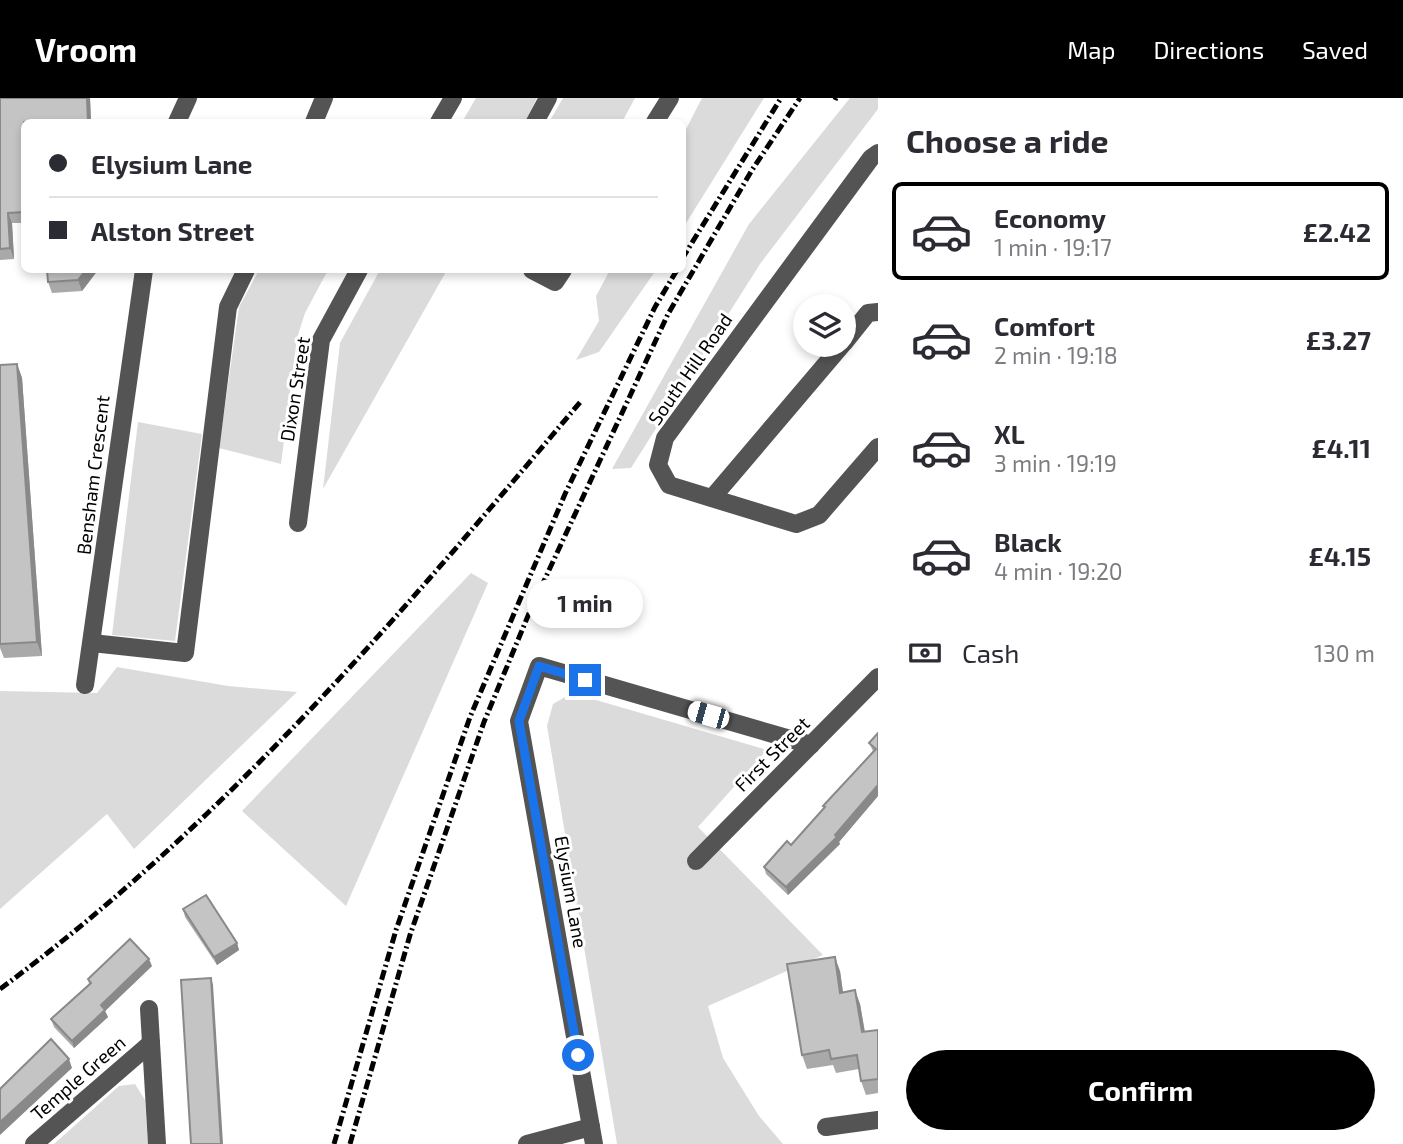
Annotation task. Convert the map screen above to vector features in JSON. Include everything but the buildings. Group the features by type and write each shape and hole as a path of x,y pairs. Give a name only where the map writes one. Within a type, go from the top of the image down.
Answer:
{"street":[{"path":"178,119 188,98"},
{"path":"315,119 324,98"},
{"path":"441,119 453,98"},
{"path":"537,119 548,98"},
{"path":"657,119 670,98"},
{"name":"South Hill Road","path":"878,153 871,158 813,234 665,438 658,465 669,485 796,524 818,515 878,447"},
{"name":"Bensham Crescent","path":"85,685 144,273"},
{"path":"92,643 184,653 228,307 245,273"},
{"name":"Dixon Street","path":"298,523 321,340 357,273"},
{"path":"538,273 555,282 561,273"},
{"path":"856,328 868,313 878,312"},
{"path":"712,498 832,357"},
{"name":"Elysium Lane","path":"527,1144 593,1136 519,721 539,666 811,745"},
{"name":"First Street","path":"696,861 878,677"},
{"name":"Temple Green","path":"149,1009 157,1144"},
{"name":"Temple Green","path":"34,1144 151,1043"},
{"path":"827,1127 878,1120"}],"shaded area":[{"path":"476,98 537,98 526,119 464,119"},
{"path":"563,98 635,98 624,119 551,119"},
{"path":"702,98 764,98 686,223 686,129"},
{"path":"850,98 878,98 878,109 760,264 631,468 612,469 749,224"},
{"path":"257,273 326,273 305,313 297,338 281,464 219,448 239,307"},
{"path":"378,273 445,273 323,489 340,343"},
{"path":"608,273 654,273 599,352 576,360 599,321 596,296"},
{"path":"138,422 202,434 175,641 112,635"},
{"path":"471,573 488,583 346,906 242,811"},
{"path":"117,667 228,686 297,692 134,849 107,814 0,909 0,691 97,693"},
{"path":"572,693 767,750 698,827 823,955 708,1006 723,1058 759,1116 783,1144 617,1144 547,726 553,704"},
{"path":"135,1084 145,1100 148,1144 54,1144 119,1086"}],"railway":[{"path":"686,252 781,98"},
{"path":"350,1144 410,935 484,722 530,611 668,314 752,170 800,98"},
{"path":"334,1144 396,930 470,717 565,494 655,307 675,273"},
{"path":"0,989 82,925 236,786 379,636 582,400"}],"route":[{"path":"578,1055 519,721 539,666 585,680"}]}
